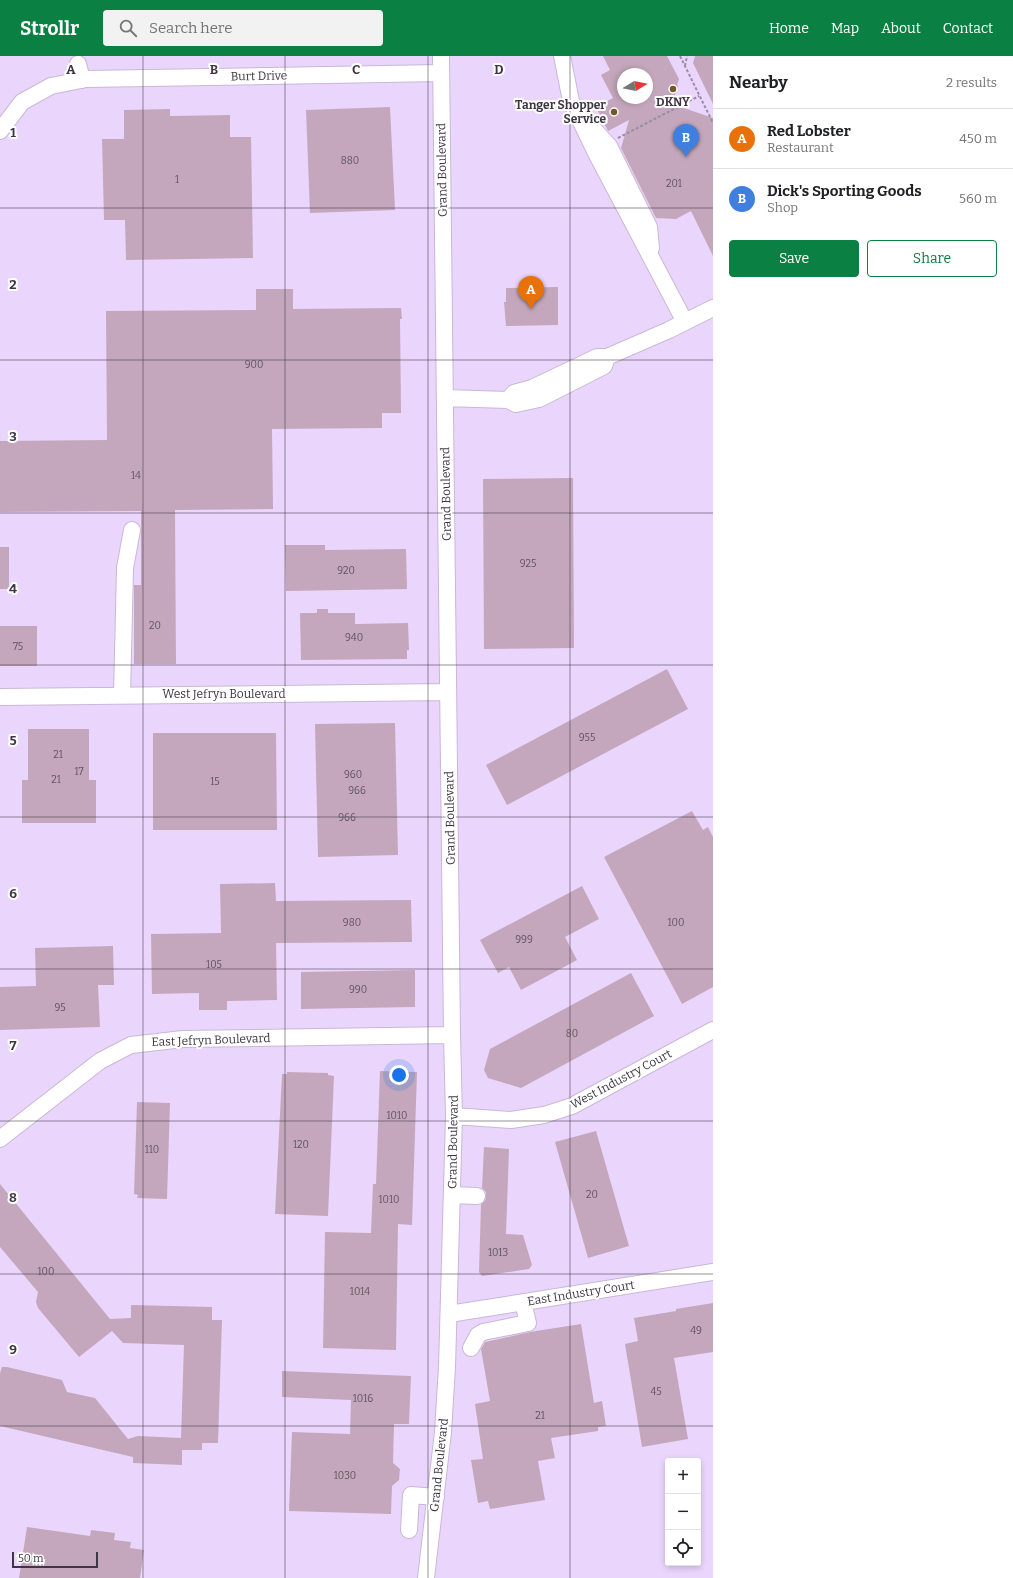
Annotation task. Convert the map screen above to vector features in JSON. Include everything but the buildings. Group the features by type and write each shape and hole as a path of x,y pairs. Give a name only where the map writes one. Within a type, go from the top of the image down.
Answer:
{"street":[{"name":"Grand Boulevard","path":"426,1578 443,1432 450,1314 454,1116 441,56"},
{"path":"562,56 571,101 596,153 685,322"},
{"path":"78,64 82,80"},
{"name":"Burt Drive","path":"0,131 22,102 51,86 82,80 441,73"},
{"path":"576,111 609,146 649,227 653,259"},
{"path":"445,398 508,400 516,404 539,399 604,366 607,357 713,308"},
{"path":"122,695 125,568 132,530"},
{"name":"West Jefryn Boulevard","path":"0,697 448,692"},
{"name":"West Industry Court","path":"454,1116 510,1120 544,1115 572,1106 713,1030"},
{"name":"East Jefryn Boulevard","path":"0,1139 100,1061 131,1045 183,1039 452,1035"},
{"path":"452,1195 477,1196"},
{"name":"East Industry Court","path":"450,1314 713,1272"},
{"path":"471,1348 478,1335 483,1332 528,1324 523,1302"},
{"path":"409,1530 411,1495 436,1497"}],"path":[{"path":"680,56 713,123"},
{"path":"685,66 687,56"},
{"path":"609,146 613,141 699,96"}],"shaded area":[{"path":"0,56 713,56 713,1578 0,1578"}],"place":[{"name":"DKNY","path":"673,89"},
{"name":"Tanger Shopper Service","path":"614,112"},
{"name":"Dick's Sporting Goods","path":"686,157"},
{"name":"Red Lobster","path":"531,309"}]}
